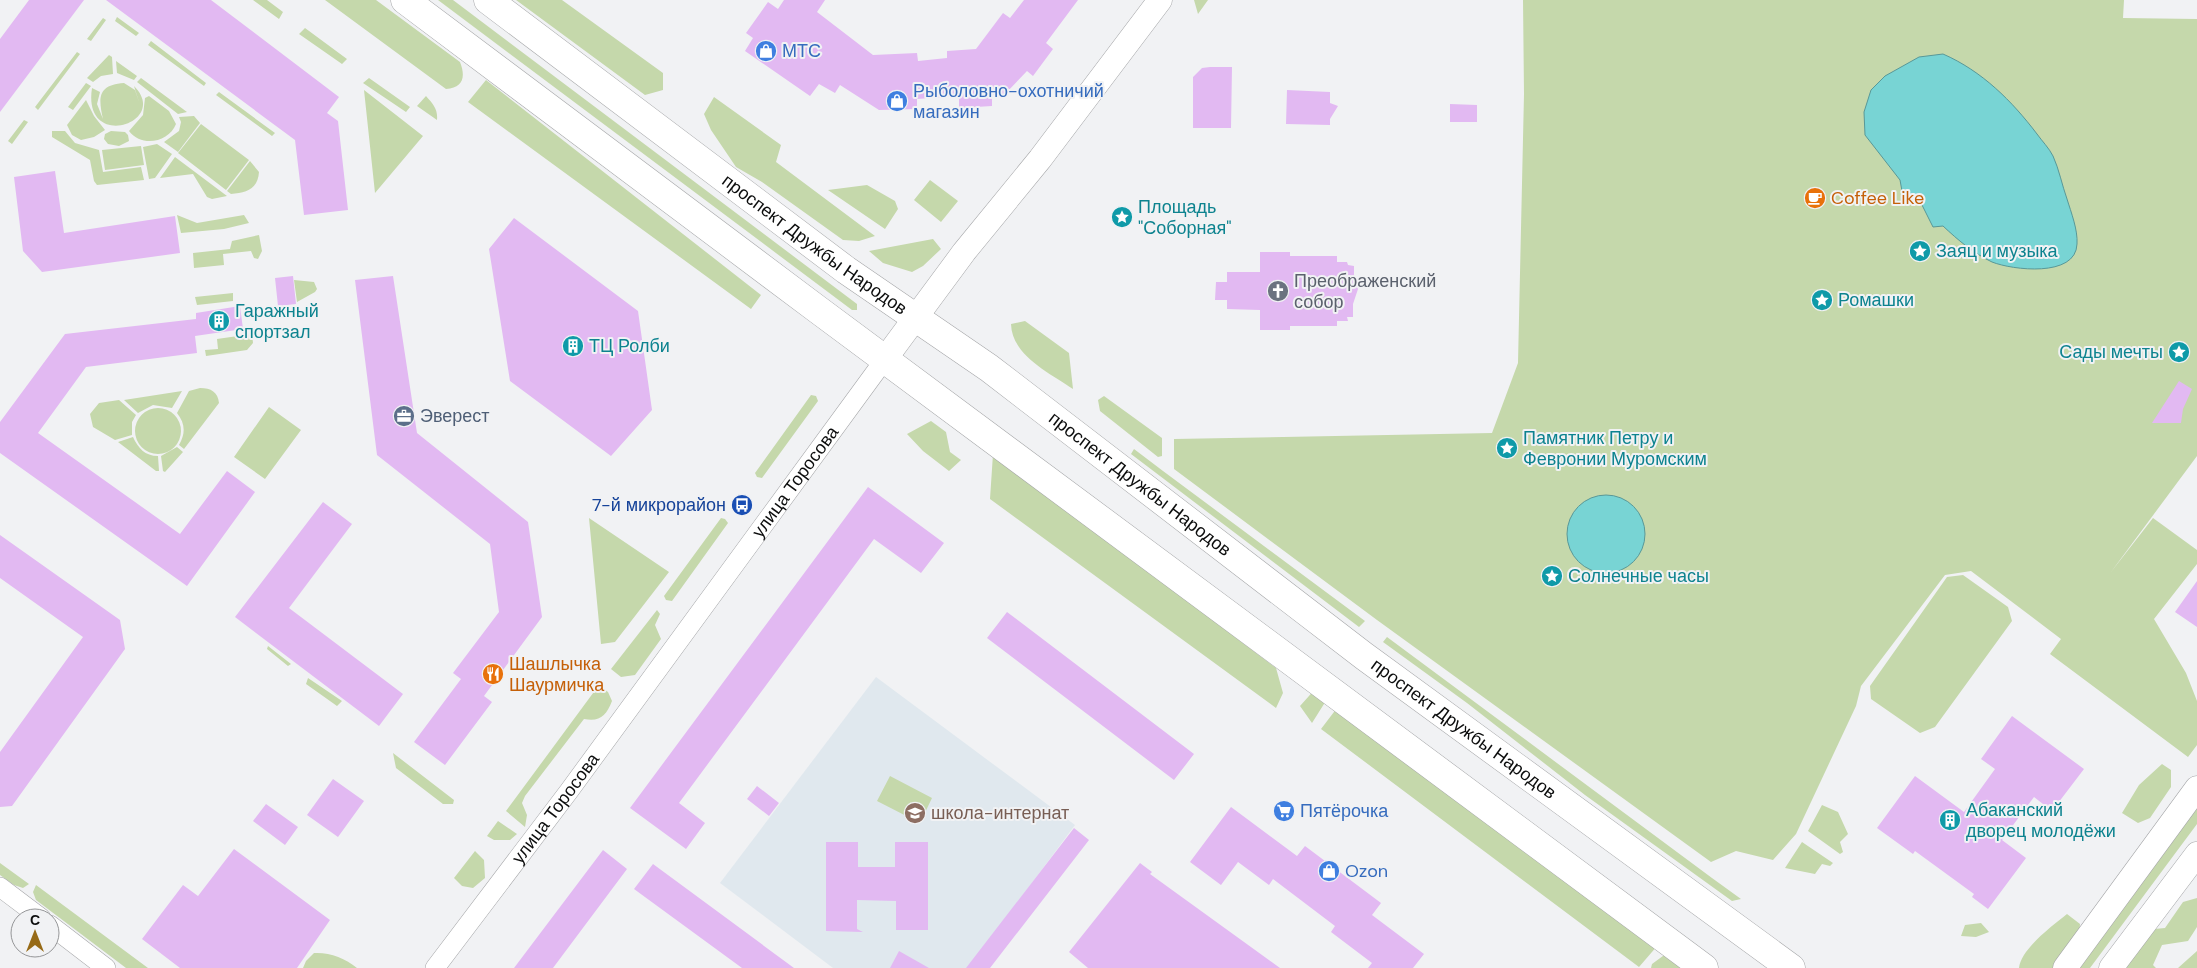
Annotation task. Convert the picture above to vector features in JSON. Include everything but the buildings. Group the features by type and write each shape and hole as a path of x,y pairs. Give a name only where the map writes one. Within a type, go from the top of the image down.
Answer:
{"main road":[{"path":"405,0 809,304 886,358 936,398 1704,968"},
{"name":"проспект Дружбы Народов","path":"488,0 846,270 916,316 989,368 1364,656 1792,968"}],"street":[{"name":"улица Торосова","path":"435,968 575,784 916,316 964,252 1040,159 1160,0"},
{"path":"2065,968 2197,788"},
{"path":"2111,968 2197,854"},
{"path":"0,887 28,908"},
{"path":"60,933 106,968"}],"shaded area":[{"name":"школа-интернат","path":"876,677 1075,825 969,968 833,968 720,883"}],"green space":[{"path":"253,0 267,0 283,12 279,19"},
{"path":"325,0 376,0 460,62 463,72 462,81 452,88 446,89"},
{"path":"438,0 453,0 857,304 857,310 852,310"},
{"path":"516,0 562,0 663,73 663,90 645,95"},
{"path":"1194,0 1208,0 1198,14"},
{"path":"1523,0 2124,0 2123,18 2197,19 2197,456 2111,572 2153,518 2197,550 2197,564 2154,619 2186,673 2197,701 2197,745 2188,757 2050,654 2061,639 1971,571 1945,575 1861,686 1856,706 1796,834 1773,860 1736,851 1711,862 1377,620 1174,469 1174,439 1492,433 1518,363 1524,94"},
{"path":"117,17 139,33 136,36 115,21"},
{"path":"103,18 106,20 91,41 87,39"},
{"path":"305,28 347,59 342,64 299,34"},
{"path":"151,41 206,83 204,86 148,45"},
{"path":"77,52 80,54 38,110 35,107"},
{"path":"109,55 112,57 113,74 101,76 93,82 87,78"},
{"path":"116,61 137,76 134,80 117,73"},
{"path":"141,78 187,112 178,114 137,82"},
{"path":"369,78 410,107 406,112 363,83"},
{"path":"486,80 761,295 751,309 468,102"},
{"path":"86,83 91,86 73,110 68,107"},
{"path":"124,83 135,90 139,102 134,86 142,99 142,111 134,120 123,125 111,125 100,120 92,108 92,88 100,92 97,104 103,119 102,94 109,86"},
{"path":"364,90 423,136 375,193"},
{"path":"219,92 275,133 272,136 216,95"},
{"path":"149,96 169,111 176,124 168,135 155,141 141,140 129,131 143,115 145,98"},
{"path":"426,96 436,110 437,120 417,106"},
{"path":"714,97 781,145 776,162 875,236 859,241 843,240 762,182 736,167 711,130 704,114"},
{"path":"86,100 94,116 105,130 94,137 81,140 72,135 67,125"},
{"path":"194,116 200,123 178,152 164,142 179,131 181,122 179,117"},
{"path":"24,120 28,122 12,144 8,141"},
{"path":"201,124 249,160 226,190 178,153"},
{"path":"52,131 65,131 75,143 99,150 103,172 141,167 144,180 97,185 94,181 90,160 52,137"},
{"path":"111,131 125,132 128,135 129,141 119,146 108,144 104,139 105,134"},
{"path":"157,144 172,154 155,178 149,179 143,147"},
{"path":"141,146 144,165 105,170 102,150"},
{"path":"175,157 227,196 212,199 207,197 193,174 160,178"},
{"path":"250,161 259,172 254,186 242,193 231,194 227,191"},
{"path":"930,180 958,201 941,222 914,200"},
{"path":"867,185 895,201 898,209 885,229 828,190"},
{"path":"177,215 197,223 244,215 249,223 224,229 181,233"},
{"path":"259,235 262,251 258,259 254,258 251,251 223,254 224,265 194,268 193,253 230,249 232,241"},
{"path":"933,239 941,249 923,266 912,272 883,263 869,251"},
{"path":"294,280 314,282 317,289 297,302"},
{"path":"233,293 233,301 197,305 195,297"},
{"path":"1025,321 1069,353 1073,389 1034,362 1018,345 1013,335 1011,324"},
{"path":"252,334 253,343 247,350 206,356 205,350 218,349 217,339"},
{"path":"200,388 213,391 219,403 184,449 179,445 184,428 177,413 189,391"},
{"path":"182,391 172,408 153,405 138,413 124,400"},
{"path":"811,395 816,396 818,401 762,478 757,477 755,473"},
{"path":"1104,396 1162,438 1162,456 1158,457 1100,411 1098,400"},
{"path":"119,400 136,415 132,422 132,435 115,440 93,427 90,414 99,403"},
{"path":"269,407 301,430 265,479 234,457"},
{"path":"153,408 163,408 177,418 181,431 177,444 171,450 163,454 153,454 139,444 135,436 135,426 145,412"},
{"path":"931,421 946,432 950,452 961,460 949,471 923,451 907,434"},
{"path":"133,437 142,451 149,455 158,456 159,471 156,471 118,442"},
{"path":"177,447 183,452 165,472 163,471 161,456"},
{"path":"1134,449 1365,621 1359,627 1131,454"},
{"path":"993,454 1276,668 1283,693 1276,708 990,499"},
{"path":"589,518 669,572 615,642 601,644"},
{"path":"721,518 725,519 728,523 672,601 666,600 664,596"},
{"path":"1963,575 2008,607 2012,621 1935,727 1920,733 1871,699 1870,686 1947,577"},
{"path":"657,610 660,614 655,625 661,639 635,675 621,677 611,669"},
{"path":"1387,637 1741,899 1732,901 1585,795 1467,703 1383,642"},
{"path":"268,646 291,664 288,666 267,649"},
{"path":"308,678 342,701 337,706 306,684"},
{"path":"599,685 608,692 612,701 610,706 605,714 598,719 584,719 525,796 522,803 527,815 525,827 506,811"},
{"path":"1317,687 1329,696 1312,723 1300,706"},
{"path":"1337,708 1658,945 1639,967 1321,729"},
{"path":"393,753 454,800 453,804 443,804 396,768"},
{"path":"2162,764 2171,770 2171,787 2150,818 2138,823 2122,813 2139,785"},
{"path":"890,776 932,798 920,823 877,801"},
{"path":"1822,805 1838,812 1848,834 1840,842 1843,852 1840,854 1808,831"},
{"path":"2197,806 2197,824 2090,968 2077,968"},
{"path":"498,821 517,834 510,840 494,840 487,836"},
{"path":"1802,842 1833,863 1830,866 1822,864 1815,874 1785,868"},
{"path":"475,851 484,860 485,878 473,888 462,886 454,878"},
{"path":"0,863 29,884 23,888 14,885 0,875"},
{"path":"36,885 148,968 126,968 60,918 60,908 47,908 36,900 33,892"},
{"path":"2197,898 2197,927 2188,941 2162,945 2153,965 2156,968 2120,968 2144,930 2165,928 2183,902"},
{"path":"2067,914 2080,924 2079,937 2055,968 2019,968 2025,953 2031,946"},
{"path":"1981,923 1989,932 1976,937 1961,936 1965,925"},
{"path":"2197,951 2197,968 2178,968"},
{"path":"314,953 337,956 357,968 303,968 306,961"},
{"path":"1667,953 1695,968 1651,968 1652,964"}],"water":[{"path":"1943,54 1971,69 2007,99 2051,153 2059,172 2076,233 2077,244 2074,255 2066,262 2055,267 2042,269 2001,265 1972,250 1943,226 1933,227 1920,201 1902,191 1900,180 1865,135 1864,112 1871,90 1885,76 1919,57"},
{"path":"1606,495 1621,498 1634,506 1642,519 1645,534 1642,549 1634,562 1621,570 1606,573 1591,570 1578,562 1570,549 1567,534 1570,519 1578,506 1591,498"}],"place":[{"name":"МТС","path":"766,51"},
{"name":"Рыболовно-охотничий магазин","path":"897,101"},
{"name":"Coffee Like","path":"1815,198"},
{"name":"Площадь \"Соборная\"","path":"1122,217"},
{"name":"Заяц и музыка","path":"1920,251"},
{"name":"Преображенский собор","path":"1278,291"},
{"name":"Ромашки","path":"1822,300"},
{"name":"Гаражный спортзал","path":"219,321"},
{"name":"ТЦ Ролби","path":"573,346"},
{"name":"Сады мечты","path":"2179,352"},
{"name":"Эверест","path":"404,416"},
{"name":"Памятник Петру и Февронии Муромским","path":"1507,448"},
{"name":"7-й микрорайон","path":"742,505"},
{"name":"Солнечные часы","path":"1552,576"},
{"name":"Шашлычка Шаурмичка","path":"493,674"},
{"name":"Пятёрочка","path":"1284,811"},
{"name":"школа-интернат","path":"915,813"},
{"name":"Абаканский дворец молодёжи","path":"1950,820"},
{"name":"Ozon","path":"1329,871"}]}
